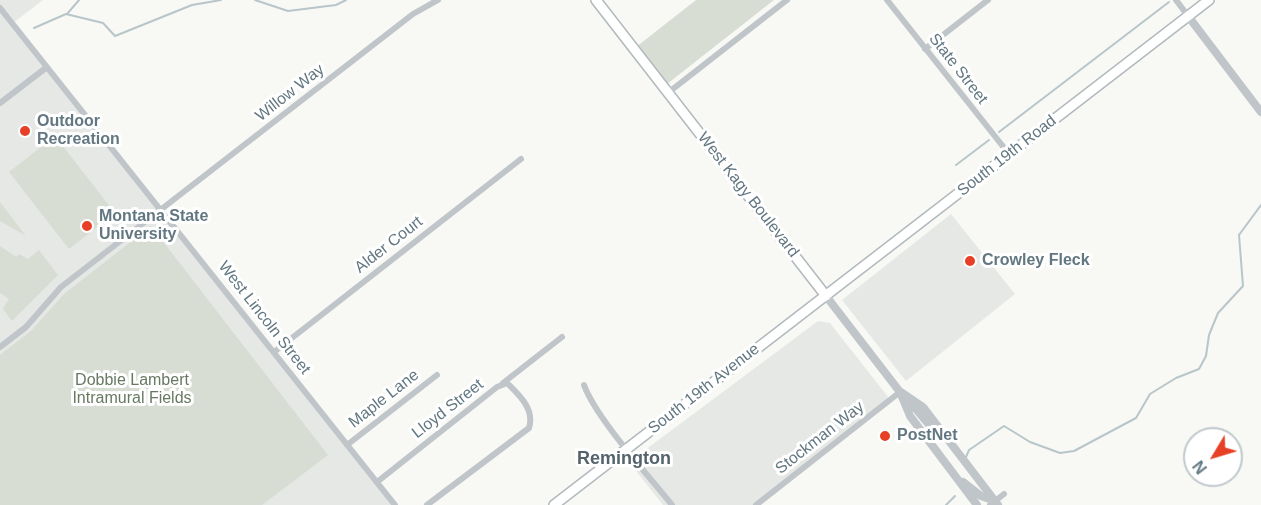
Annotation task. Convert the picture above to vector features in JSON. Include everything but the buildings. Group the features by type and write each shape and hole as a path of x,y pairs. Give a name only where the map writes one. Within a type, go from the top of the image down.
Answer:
{"main road":[{"name":"West Kagy Boulevard","path":"596,0 826,296"},
{"path":"1188,16 1209,0"},
{"name":"South 19th Road","path":"826,296 1188,16"},
{"name":"South 19th Avenue","path":"554,505 826,296"}],"street":[{"name":"Willow Way","path":"0,347 26,327 61,287 413,14 438,0"},
{"path":"669,92 787,0"},
{"name":"State Street","path":"887,0 1009,154"},
{"path":"925,49 988,0"},
{"path":"1176,0 1261,112"},
{"name":"West Lincoln Street","path":"0,8 395,505"},
{"path":"0,103 47,67"},
{"name":"Alder Court","path":"274,352 521,159"},
{"name":"West Kagy Boulevard","path":"826,296 900,392 910,416 977,505"},
{"path":"503,383 562,337"},
{"name":"Maple Lane","path":"347,445 437,375"},
{"name":"Lloyd Street","path":"377,482 503,383 510,387 529,408 529,428 427,505"},
{"path":"584,385 588,396 672,505"},
{"name":"West Kagy Boulevard","path":"900,392 923,407 995,504"},
{"name":"Stockman Way","path":"756,505 900,392"},
{"path":"927,439 963,482 981,496 995,504 1004,494"}],"shaded area":[{"name":"Dobbie Lambert Intramural Fields","path":"0,0 43,0 13,23 395,505 0,505"},
{"path":"951,214 1015,294 906,381 842,300"},
{"path":"818,321 830,323 892,402 759,505 663,505 629,462"}],"green space":[{"path":"696,0 774,0 667,84 636,47"},
{"path":"55,136 115,213 69,249 9,172"},
{"path":"0,202 26,236 0,221"},
{"name":"Dobbie Lambert Intramural Fields","path":"151,226 328,455 262,505 0,505 0,355 32,330 64,294"},
{"path":"0,246 16,257 19,254 28,259 39,250 58,275 12,321 3,309 9,299 0,293"}],"waterway":[{"path":"67,14 79,0"},
{"path":"34,28 66,14 103,23 115,36 192,5 221,0"},
{"path":"255,0 288,11 336,5 346,0"},
{"path":"999,132 1169,2"},
{"path":"956,165 989,140"},
{"path":"966,457 969,450 1004,426 1030,442 1060,453 1074,451 1136,418 1150,394 1176,378 1199,369 1206,356 1209,335 1218,313 1243,286 1239,235 1261,205"},
{"path":"946,505 955,496"}],"place":[{"name":"Outdoor Recreation","path":"25,131"},
{"name":"Montana State University","path":"87,226"},
{"name":"Crowley Fleck","path":"970,261"},
{"name":"PostNet","path":"885,436"}],"district":[{"name":"Remington","path":"624,459"}]}
